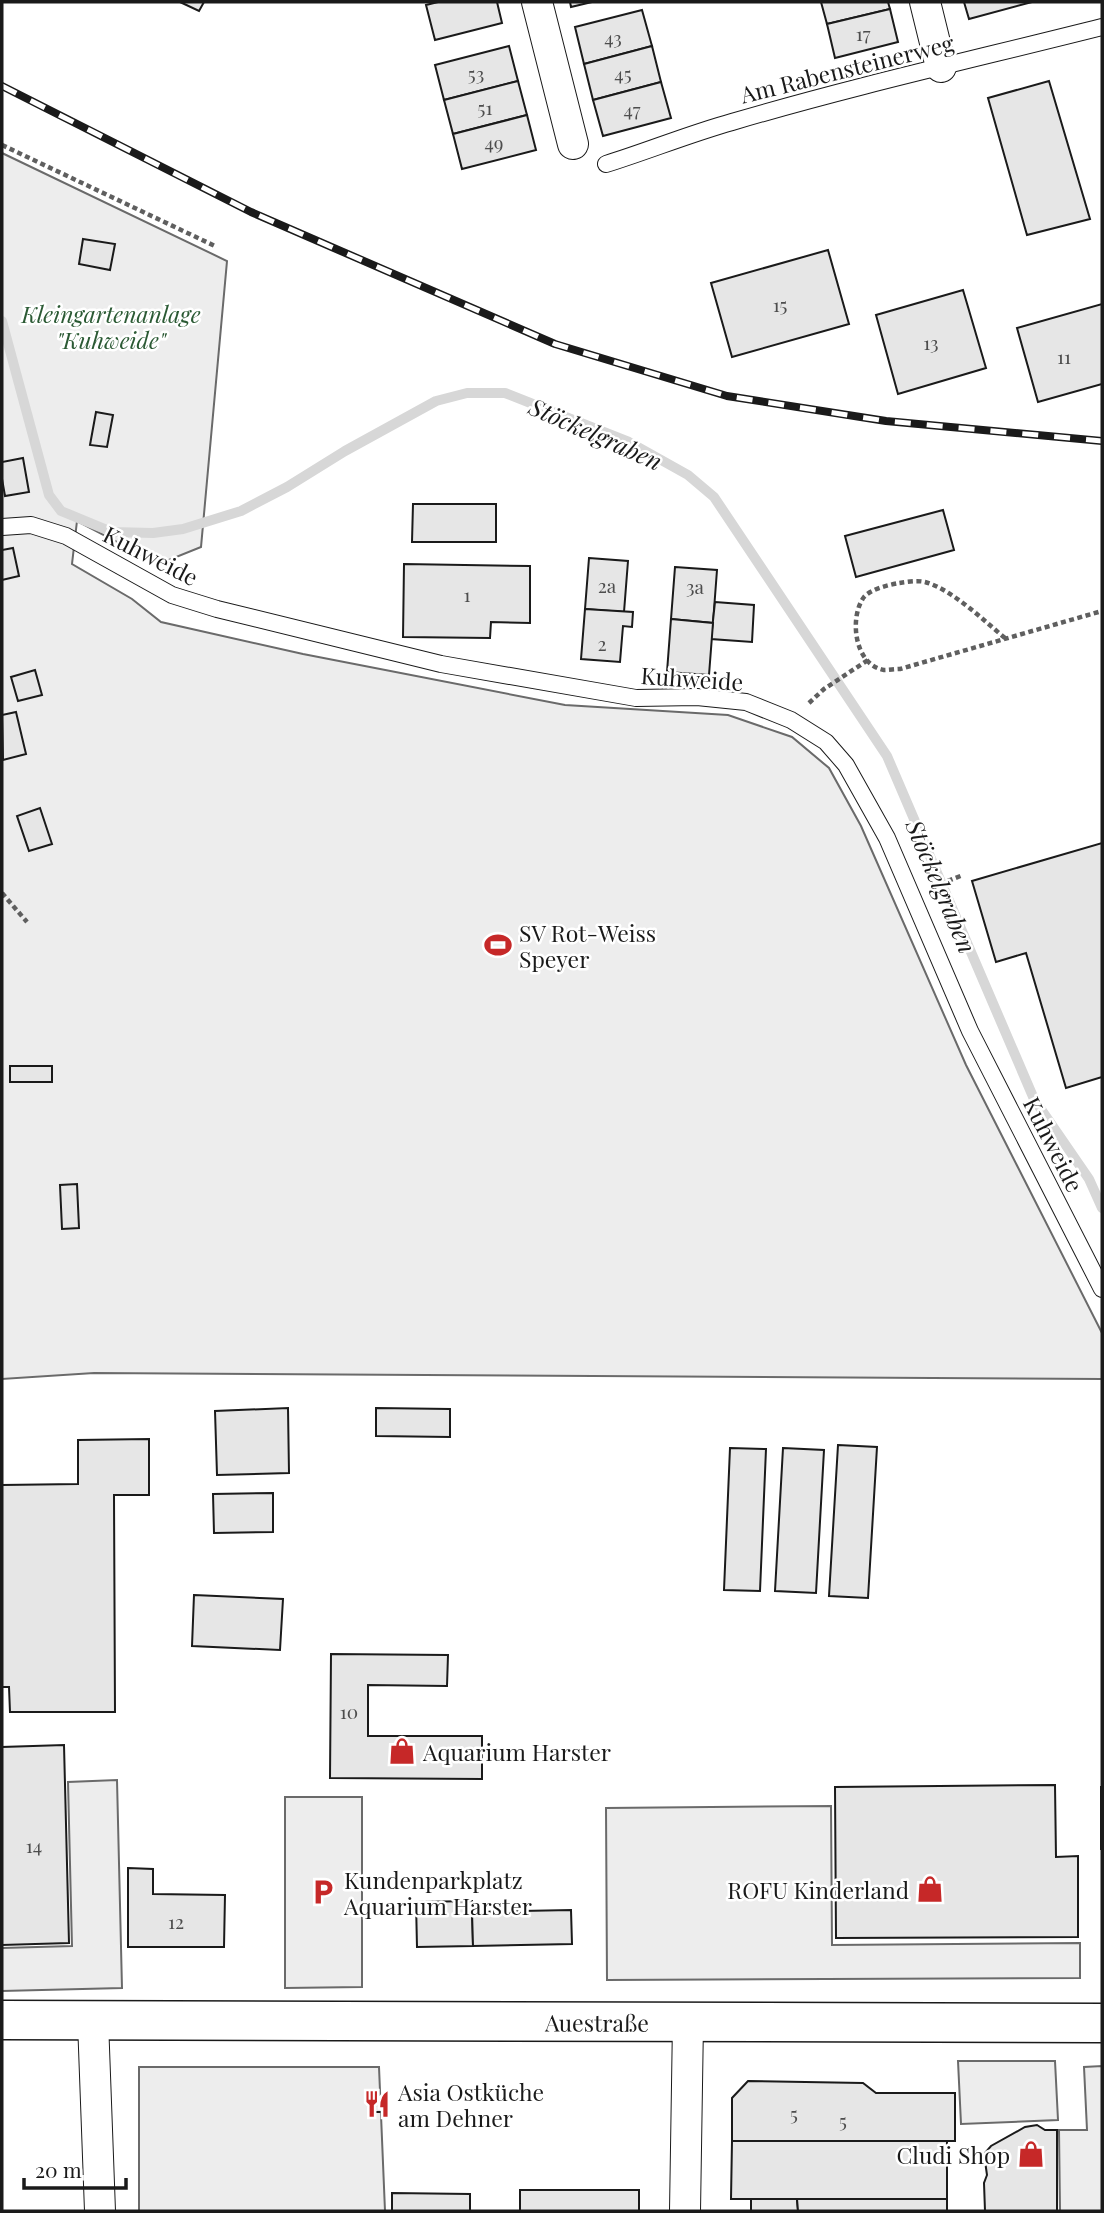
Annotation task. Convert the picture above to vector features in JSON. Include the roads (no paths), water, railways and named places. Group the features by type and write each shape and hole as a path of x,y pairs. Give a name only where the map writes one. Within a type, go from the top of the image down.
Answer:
{"street":[{"path":"537,2 573,145"},
{"path":"925,2 941,67"},
{"name":"Auestraße","path":"2,2020 1102,2022"},
{"path":"93,2021 100,2211"},
{"path":"685,2211 688,2022"}],"lane":[{"name":"Am Rabensteinerweg","path":"606,164 728,123 1102,27"},
{"name":"Kuhweide","path":"2,527 31,525 66,536 172,595 217,610 440,664 636,698 697,697 746,702 791,720 825,742 846,765 887,838 970,1031 1102,1289"}],"waterway":[{"name":"Stöckelgraben","path":"2,321 49,495 61,511 112,532 153,533 183,529 241,511 436,401 467,393 505,393 629,442 688,475 714,497 887,756 1034,1099 1089,1179 1102,1208"}],"railway":[{"path":"2,86 251,212 555,344 727,396 886,421 1102,441"}],"place":[{"name":"SV Rot-Weiss Speyer","path":"498,945"},
{"name":"Aquarium Harster","path":"402,1751"},
{"name":"ROFU Kinderland","path":"930,1889"},
{"name":"Kundenparkplatz Aquarium Harster","path":"323,1892"},
{"name":"Asia Ostküche am Dehner","path":"377,2104"},
{"name":"Cludi Shop","path":"1031,2154"}],"park label":[{"name":"Kleingartenanlage \"Kuhweide\"","path":"111,326"}]}
